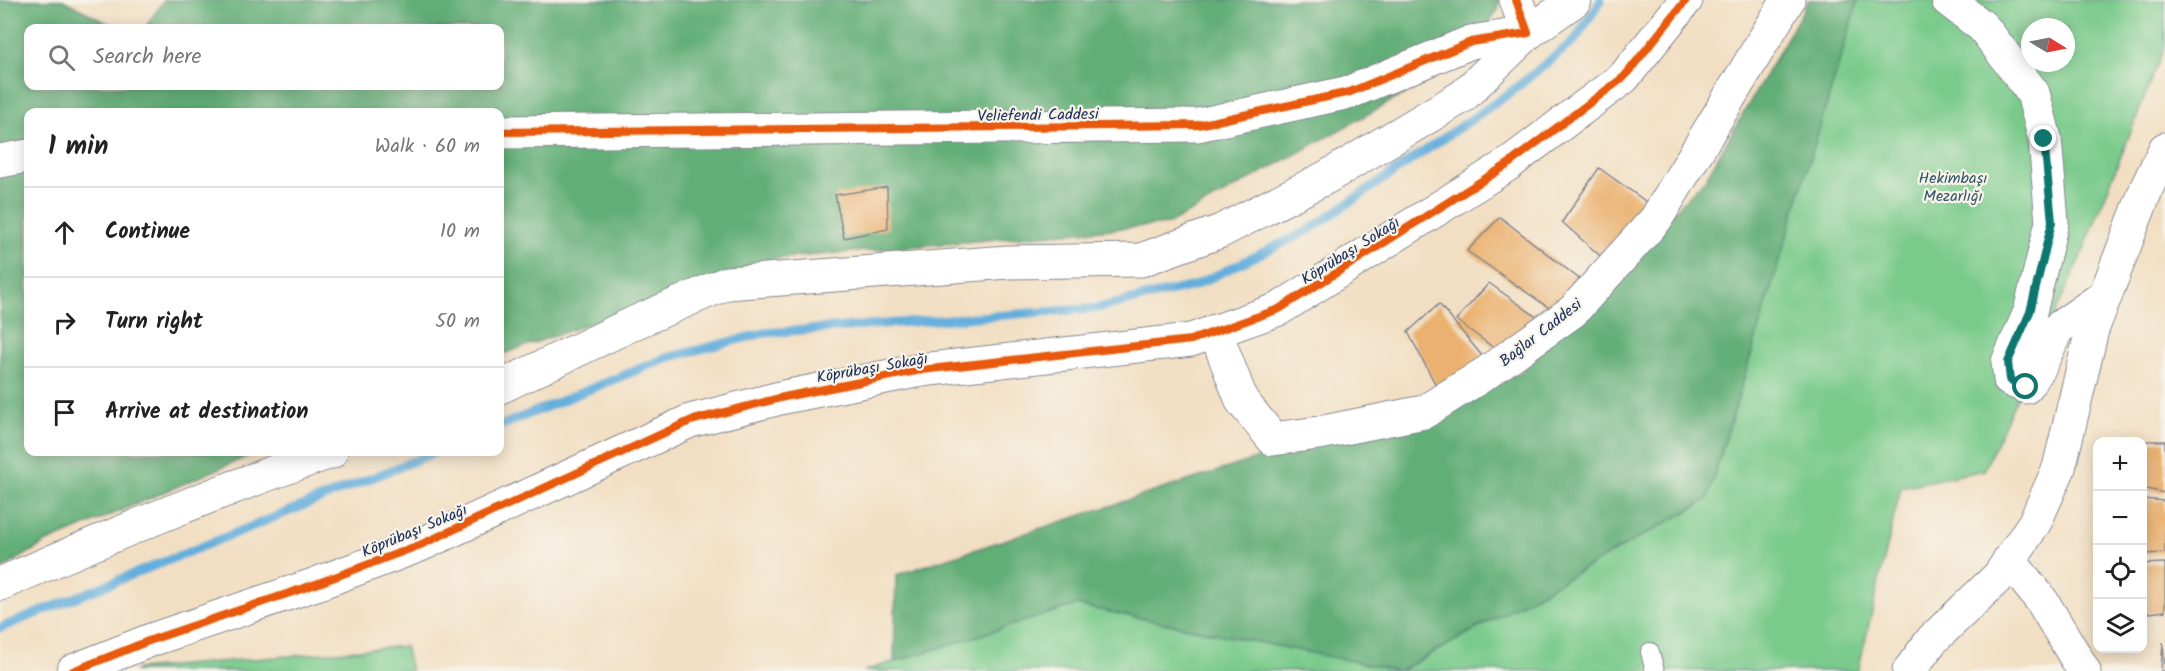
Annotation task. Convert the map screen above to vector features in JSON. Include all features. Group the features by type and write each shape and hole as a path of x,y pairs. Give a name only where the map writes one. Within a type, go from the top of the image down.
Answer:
{"street":[{"path":"1516,0 1528,33"},
{"path":"504,385 636,322 727,283 1008,262 1141,260 1221,231 1327,177 1463,96 1528,33 1575,0"},
{"name":"Köprübaşı Sokağı","path":"73,671 152,640 316,584 420,545 690,421 784,397 921,370 1191,340 1279,309 1507,165 1624,77 1686,0"},
{"name":"Bağlar Caddesi","path":"1215,332 1242,401 1274,439 1319,433 1424,412 1486,373 1573,310 1656,219 1788,0"},
{"path":"1948,0 1983,27 2033,93 2044,139 2052,222 2030,312 2008,362 2010,380 2026,387 2039,368 2057,329 2106,295"},
{"name":"Veliefendi Caddesi","path":"504,132 1198,125 1350,92 1471,42 1528,33"},
{"path":"1909,671 1932,639 1999,576 2035,522 2059,468 2092,330 2147,187 2165,149"},
{"path":"0,161 24,157"},
{"path":"0,584 252,478 319,456"},
{"path":"2009,560 2043,601 2084,671"}],"lane":[{"path":"1650,652 1655,671"}],"green space":[{"path":"0,0 63,0 109,24 24,24 24,90 504,90 504,24 148,24 164,0 1499,0 1498,10 1457,65 1169,224 773,259 504,354 504,108 24,108 24,456 249,456 45,543 0,570"},
{"path":"1809,0 1858,0 1707,500 1400,671 1076,605 894,662 896,575 1519,374 1706,178"},
{"name":"Hekimbaşı Mezarlığı","path":"1858,0 2165,0 2165,45 2083,252 1984,470 1901,487 1858,671 1401,671 1707,500"},
{"path":"1076,605 1401,671 864,671"},
{"path":"405,646 411,671 135,671 138,669"}],"building":[{"path":"1599,168 1652,206 1607,262 1562,222"},
{"path":"887,187 888,229 844,238 835,195"},
{"path":"1500,217 1582,281 1555,312 1467,251"},
{"path":"1489,283 1538,318 1498,351 1456,320"},
{"path":"1439,304 1483,357 1439,391 1408,332"},
{"path":"2147,441 2165,441 2165,493 2147,489"},
{"path":"2147,499 2165,501 2165,553 2147,554"},
{"path":"2165,563 2165,611 2147,613 2147,564"},
{"path":"2163,642 2165,671 2161,671"}],"waterway":[{"path":"504,424 666,358 764,333 1097,308 1194,286 1309,230 1511,92 1575,40 1601,0"},
{"path":"0,628 426,456"}],"cycle path":[{"path":"504,132 1198,125 1350,92 1471,42 1528,33 1516,0"},
{"path":"73,671 151,640 316,584 420,545 690,421 784,397 921,370 1191,340 1279,309 1507,165 1624,77 1686,0"}],"route":[{"path":"2026,387 2010,380 2008,362 2030,312 2052,222 2044,139"}]}
